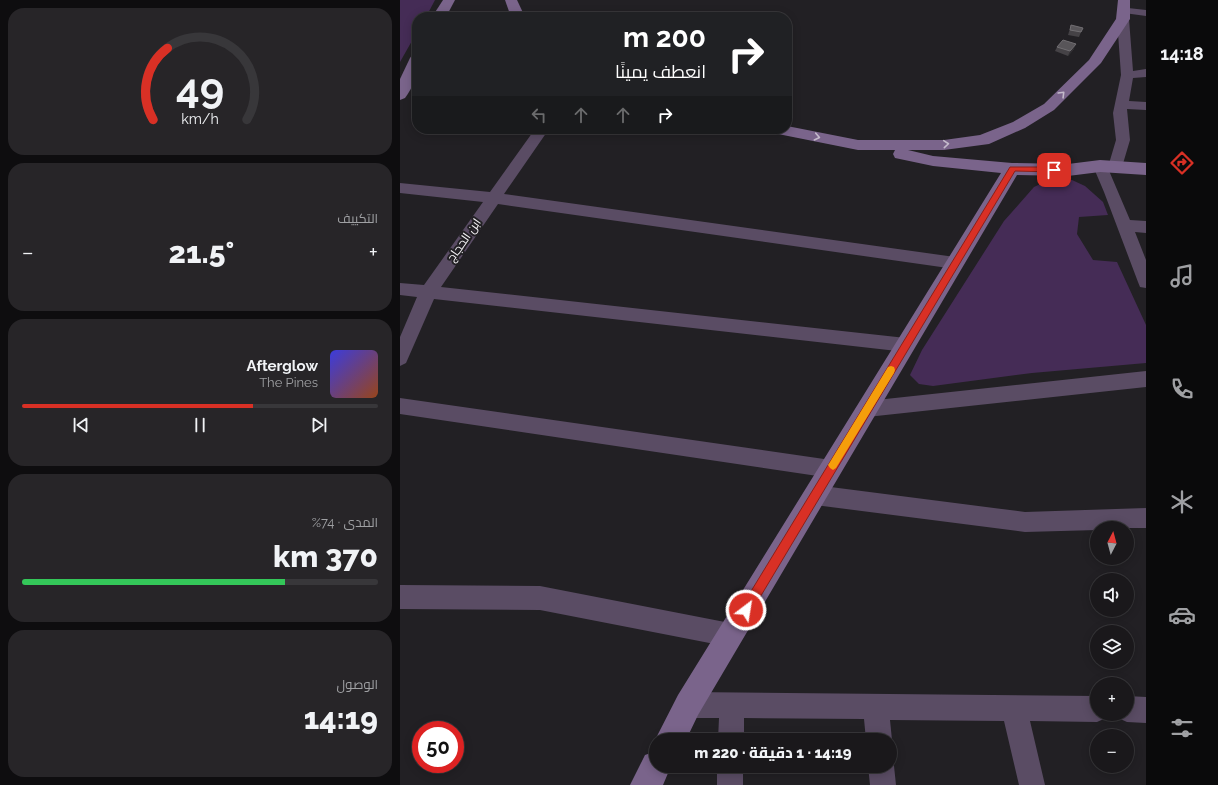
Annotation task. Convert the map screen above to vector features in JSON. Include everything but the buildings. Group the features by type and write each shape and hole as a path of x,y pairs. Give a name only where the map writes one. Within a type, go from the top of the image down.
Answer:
{"main road":[{"path":"442,12 449,0"},
{"path":"511,0 516,12"},
{"path":"858,146 944,145 983,140 1018,125 1049,107 1094,63 1125,10 1139,0"},
{"path":"400,95 412,70"},
{"path":"792,132 933,162 1012,169 1068,170 1108,166 1146,169"},
{"path":"674,733 688,704 1012,169"},
{"path":"646,785 652,773"}],"street":[{"path":"1146,13 1125,10 1127,75 1120,113 1123,140 1108,166 1124,224 1146,282"},
{"path":"1127,75 1146,73"},
{"path":"1121,105 1146,106"},
{"name":"ابن الحجاج","path":"400,358 428,292 538,134"},
{"path":"400,188 493,198 955,263"},
{"path":"1124,224 1146,227"},
{"path":"400,289 906,346"},
{"path":"867,409 1146,379"},
{"path":"400,406 831,469"},
{"path":"815,495 1025,522 1146,518"},
{"path":"400,598 540,598 730,635"},
{"path":"688,704 1090,709"},
{"path":"731,733 732,705"},
{"path":"876,707 878,733"},
{"path":"1014,708 1032,785"},
{"path":"1134,710 1146,710"},
{"path":"730,773 730,785"},
{"path":"882,773 883,785"}],"shaded area":[{"path":"400,0 435,0 429,12 412,12 412,41 400,62"},
{"path":"1053,178 1072,180 1085,186 1103,202 1108,215 1079,217 1077,234 1093,260 1117,262 1146,325 1146,363 1032,373 933,386 919,384 910,375 922,350 1004,221 1034,187"}],"slow traffic":[{"path":"833,465 891,370"}],"route":[{"path":"746,610 1012,169 1054,170"}]}
